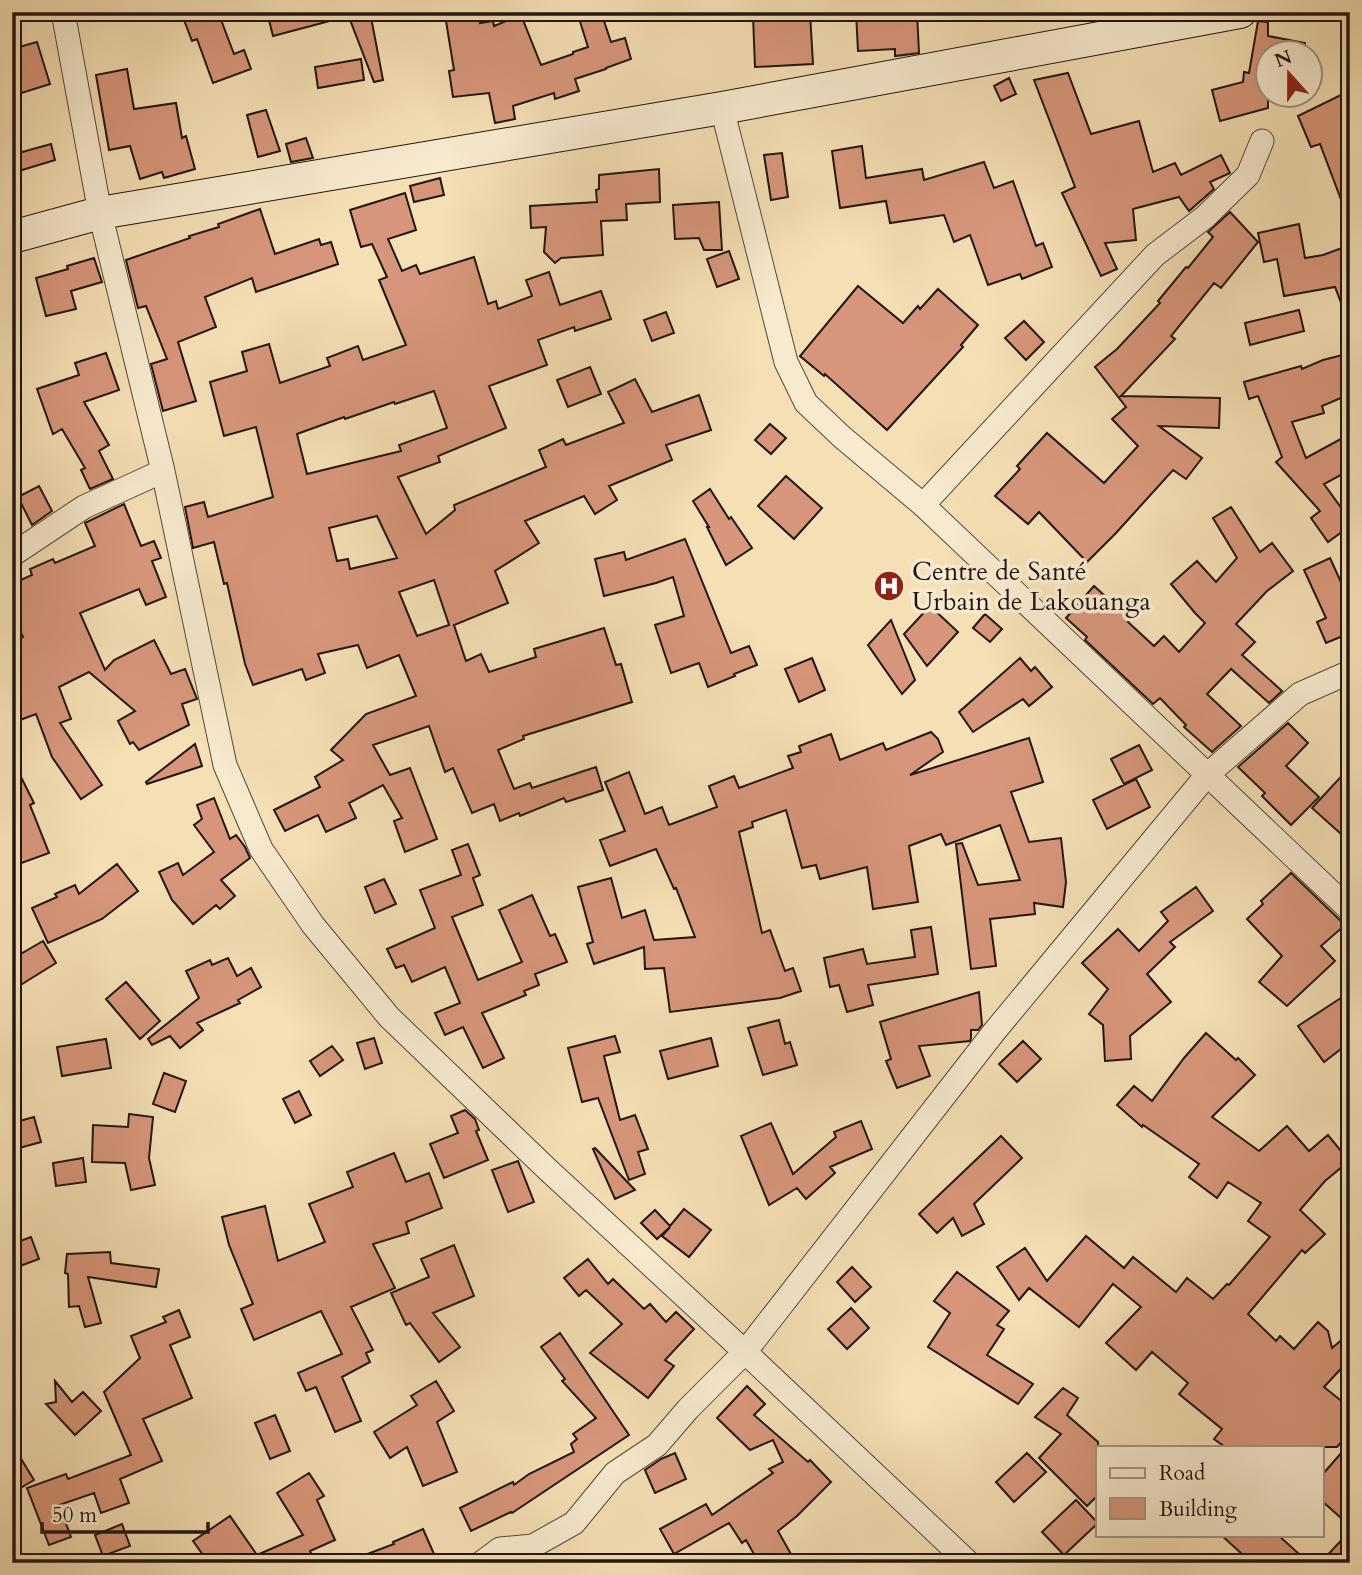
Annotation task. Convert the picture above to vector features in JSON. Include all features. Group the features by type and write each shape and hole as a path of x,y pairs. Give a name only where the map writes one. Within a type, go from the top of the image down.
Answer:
{"street":[{"path":"63,12 100,213 163,471 225,765 261,849 313,925 389,1017 546,1168 969,1563"},
{"path":"12,237 100,213 722,108 1240,12"},
{"path":"722,108 786,362 807,403 842,437 923,505 1350,911"},
{"path":"923,505 1155,255 1205,216 1248,175 1262,141"},
{"path":"12,555 84,507 163,471"},
{"path":"481,1563 500,1549 533,1546 574,1523 615,1472 657,1445 688,1409 745,1352 994,1032 1207,775 1300,694 1350,672"}],"building":[{"path":"181,12 218,12 234,54 244,50 251,69 213,83 197,39 192,41"},
{"path":"281,12 340,12 341,18 273,36 269,20 282,16"},
{"path":"347,12 370,12 383,80 374,82"},
{"path":"577,12 601,12 611,42 625,38 631,59 575,79 579,91 555,99 554,93 513,106 515,119 495,123 489,93 453,97 449,71 454,70 446,21 479,15 480,23 493,21 494,26 521,15 541,65 588,47"},
{"path":"856,12 917,12 919,53 895,56 895,49 858,51"},
{"path":"810,13 813,64 755,67 753,16"},
{"path":"1258,21 1268,22 1268,36 1279,38 1255,38"},
{"path":"37,42 50,84 12,96 12,49"},
{"path":"1254,44 1254,108 1268,108 1220,121 1212,90 1243,82 1244,72 1249,73"},
{"path":"361,59 364,80 318,88 315,67"},
{"path":"127,69 134,109 176,103 182,138 186,136 195,169 164,178 162,172 140,179 130,146 109,150 96,75"},
{"path":"1068,73 1091,134 1139,121 1153,172 1175,163 1181,175 1221,155 1230,173 1210,182 1214,189 1189,211 1179,197 1133,209 1136,240 1105,243 1117,269 1101,276 1062,193 1075,187 1034,80"},
{"path":"1009,78 1016,94 1001,101 994,86"},
{"path":"1343,94 1350,115 1350,218 1320,144 1311,147 1298,116 1314,108 1324,108 1324,103"},
{"path":"266,110 280,151 258,157 247,115"},
{"path":"306,138 313,158 291,162 286,144"},
{"path":"51,144 55,160 19,171 15,154"},
{"path":"862,146 866,178 922,169 924,180 984,162 994,188 1013,181 1036,246 1043,243 1052,267 1022,279 1020,274 988,285 970,235 954,242 944,215 890,223 886,201 840,208 832,151"},
{"path":"782,153 788,197 771,200 764,155"},
{"path":"659,169 660,202 626,204 627,220 601,221 603,255 561,258 555,263 544,252 546,227 531,228 530,206 597,202 599,175"},
{"path":"440,178 444,195 414,202 410,186"},
{"path":"405,193 416,230 388,239 402,271 416,265 420,274 474,257 488,304 496,301 498,309 532,296 526,280 549,272 560,305 601,291 611,319 575,331 574,327 538,340 547,365 489,386 506,428 438,456 440,462 398,477 426,534 455,510 454,505 546,467 539,450 563,439 566,445 624,423 608,392 635,379 652,412 699,395 711,430 666,445 672,460 609,486 617,500 595,514 584,496 525,521 539,543 495,571 508,603 454,625 466,661 481,654 489,672 536,657 534,649 604,628 616,665 621,664 632,702 523,736 524,739 498,750 514,789 530,783 532,788 596,767 603,790 566,802 564,798 500,821 494,804 472,813 453,768 445,772 429,726 373,745 390,775 410,768 437,839 405,852 394,821 402,818 383,785 349,803 356,818 326,832 318,815 285,831 274,810 320,787 315,777 343,760 331,750 366,714 416,696 399,655 367,668 358,645 318,654 325,673 306,680 302,669 253,685 245,664 227,583 224,584 214,542 193,548 185,507 204,502 208,517 273,497 256,427 224,436 210,382 247,371 242,352 269,344 280,383 330,366 327,358 358,346 363,360 406,345 379,280 387,277 372,244 361,247 350,210","holes":["434,391 447,428 399,445 401,451 307,474 297,434 344,417 345,419","377,516 397,558 350,569 348,559 337,561 329,528","434,580 449,625 417,636 399,592"]},
{"path":"719,202 722,250 704,250 699,238 675,239 673,205"},
{"path":"260,209 275,254 319,239 321,245 331,242 338,264 256,292 252,278 205,297 216,327 178,342 196,401 163,411 151,364 167,359 146,306 138,308 126,260 219,227 218,224"},
{"path":"1230,212 1258,242 1221,288 1214,283 1171,336 1175,339 1121,396 1220,398 1219,428 1159,426 1202,458 1186,479 1173,470 1087,562 1039,512 1028,524 995,496 1020,469 1017,466 1047,433 1104,483 1138,446 1112,419 1126,407 1095,367 1117,349 1160,303 1158,301 1213,237 1208,232"},
{"path":"1299,224 1305,258 1323,255 1350,245 1350,321 1335,287 1284,296 1277,259 1264,262 1258,233"},
{"path":"729,251 739,279 717,287 707,259"},
{"path":"94,258 102,282 71,291 76,309 46,316 36,278"},
{"path":"858,286 903,323 938,289 978,325 961,345 963,347 887,430 825,374 824,376 800,356"},
{"path":"1299,310 1304,331 1250,345 1245,323"},
{"path":"666,312 674,333 652,341 644,320"},
{"path":"1024,321 1044,342 1026,360 1005,338"},
{"path":"106,353 119,390 84,402 109,445 99,451 113,479 90,489 81,470 85,468 62,429 53,434 37,389 79,375 75,363"},
{"path":"1350,353 1350,394 1322,406 1324,413 1292,422 1306,458 1350,434 1350,470 1324,484 1350,520 1350,526 1328,542 1311,518 1320,511 1276,462 1282,457 1258,396 1249,399 1244,382 1301,366 1302,369"},
{"path":"590,367 601,394 568,407 557,380"},
{"path":"770,424 786,438 771,454 755,440"},
{"path":"786,476 822,508 794,539 758,506"},
{"path":"39,486 52,511 32,525 18,497"},
{"path":"710,489 752,548 726,565 709,527 693,501"},
{"path":"124,504 141,546 154,541 161,558 152,561 166,597 146,605 139,589 80,613 105,670 114,660 154,640 171,674 185,669 197,699 182,704 189,725 139,750 133,742 130,744 118,721 135,711 89,672 59,687 71,719 60,723 102,785 81,799 52,757 36,714 12,723 12,642 23,637 12,612 12,584 32,575 30,569 53,559 55,563 95,546 85,523"},
{"path":"1231,507 1260,552 1272,543 1293,571 1267,591 1236,624 1255,642 1242,655 1282,691 1269,703 1231,669 1207,694 1241,726 1212,752 1184,727 1186,725 1160,698 1153,704 1085,640 1087,637 1066,618 1094,586 1116,606 1121,600 1136,614 1128,622 1154,646 1164,636 1179,652 1205,623 1171,584 1197,561 1216,582 1237,558 1213,518"},
{"path":"685,539 731,653 749,646 757,665 708,687 699,663 671,673 655,625 684,616 673,577 604,596 595,559 624,552 626,560"},
{"path":"1330,558 1350,602 1350,633 1326,643 1317,622 1326,618 1304,570"},
{"path":"930,606 958,632 927,666 904,634"},
{"path":"985,614 1002,629 990,642 973,628"},
{"path":"891,620 915,680 902,694 868,645"},
{"path":"812,658 825,690 799,702 785,669"},
{"path":"1020,658 1031,671 1035,667 1052,687 1029,706 1023,699 973,732 959,712"},
{"path":"1288,723 1308,743 1286,766 1319,797 1291,825 1262,796 1265,793 1238,767"},
{"path":"931,732 938,739 943,752 910,775 1029,738 1043,782 1011,792 1029,842 1061,838 1066,882 1063,907 1034,903 1035,914 990,919 996,966 971,969 956,844 962,843 978,885 1020,880 1000,825 946,845 941,834 909,846 918,902 873,909 867,867 820,879 816,865 802,868 786,810 752,822 753,827 739,832 762,933 770,930 785,971 793,968 801,991 780,998 670,1012 664,968 645,969 644,947 594,964 587,944 593,942 578,887 611,878 622,918 645,910 654,940 695,937 676,888 674,889 656,849 610,866 600,840 625,831 605,782 629,772 645,814 662,807 669,825 717,807 709,786 734,776 739,788 793,768 788,756 801,752 799,746 831,734 840,760 883,743 886,750"},
{"path":"195,744 202,766 147,784 146,782"},
{"path":"1139,745 1152,770 1124,784 1111,759"},
{"path":"12,759 34,803 30,805 49,853 16,865 12,855"},
{"path":"1350,767 1350,842 1312,808"},
{"path":"1136,779 1150,807 1107,829 1093,800"},
{"path":"214,798 230,839 236,835 250,858 221,880 235,896 220,909 216,905 193,924 172,900 159,872 178,863 183,875 214,852 194,825 202,819 197,805"},
{"path":"468,844 480,875 473,878 483,905 452,917 478,980 522,962 499,910 532,895 550,936 555,934 567,962 535,974 539,985 524,991 526,995 482,1013 504,1058 483,1068 463,1027 445,1035 435,1013 460,1003 445,967 412,982 404,965 396,968 387,949 435,928 420,890 461,875 452,850"},
{"path":"117,864 138,891 102,919 48,943 32,908 75,885 79,894"},
{"path":"1291,873 1345,925 1321,946 1335,961 1287,1006 1259,982 1282,956 1247,919 1263,904 1261,901"},
{"path":"384,879 396,904 375,913 365,887"},
{"path":"1196,887 1213,911 1170,942 1175,947 1147,974 1171,1002 1130,1036 1131,1059 1105,1061 1103,1025 1089,1014 1108,989 1082,963 1118,929 1139,951 1168,921 1161,912"},
{"path":"931,927 938,974 868,985 873,1005 847,1012 839,985 830,987 824,958 863,949 867,964 915,957 911,930"},
{"path":"43,941 56,963 19,986 12,975 12,959"},
{"path":"228,958 237,976 251,968 261,987 238,1000 240,1003 197,1023 203,1030 180,1048 170,1036 152,1045 148,1039 199,998 186,971 210,960 212,965"},
{"path":"126,982 160,1021 140,1039 106,999"},
{"path":"979,992 982,1025 978,1030 971,1030 970,1041 919,1046 930,1076 897,1088 886,1061 891,1059 880,1022"},
{"path":"1350,992 1350,1042 1324,1062 1298,1026"},
{"path":"779,1020 785,1044 790,1042 797,1065 763,1075 748,1028"},
{"path":"1206,1033 1255,1075 1212,1117 1259,1151 1287,1126 1309,1151 1328,1135 1349,1161 1325,1181 1300,1210 1325,1234 1305,1253 1302,1250 1248,1314 1276,1341 1280,1336 1294,1349 1318,1322 1328,1331 1332,1348 1350,1333 1350,1359 1324,1387 1350,1408 1350,1432 1337,1447 1224,1446 1214,1439 1222,1429 1179,1394 1188,1383 1152,1352 1136,1370 1106,1343 1141,1307 1113,1284 1079,1327 1029,1288 1019,1300 997,1267 1025,1248 1047,1281 1086,1236 1124,1268 1133,1257 1176,1292 1187,1278 1213,1299 1229,1285 1270,1237 1248,1221 1261,1203 1228,1182 1217,1198 1189,1177 1199,1164 1143,1125 1142,1127 1117,1105 1134,1086 1152,1101"},
{"path":"615,1036 620,1052 604,1056 620,1120 635,1115 648,1149 638,1152 645,1174 629,1180 598,1098 582,1102 568,1048"},
{"path":"374,1038 382,1063 365,1069 357,1043"},
{"path":"711,1038 718,1066 668,1079 660,1051"},
{"path":"106,1039 111,1068 62,1076 57,1047"},
{"path":"1023,1041 1041,1059 1017,1082 999,1064"},
{"path":"332,1046 343,1060 320,1076 310,1061"},
{"path":"164,1073 186,1081 175,1112 153,1104"},
{"path":"299,1091 311,1115 295,1123 283,1099"},
{"path":"465,1110 475,1119 479,1130 476,1131 488,1160 444,1178 430,1144 458,1133 451,1116"},
{"path":"129,1114 153,1117 149,1158 155,1185 131,1190 125,1163 92,1162 93,1125 128,1127"},
{"path":"34,1117 41,1142 12,1150 12,1123"},
{"path":"861,1121 872,1149 830,1167 835,1173 806,1199 797,1188 769,1205 741,1136 771,1123 793,1174 836,1137 834,1132"},
{"path":"1001,1136 1022,1158 974,1204 984,1224 962,1236 953,1218 937,1233 919,1214"},
{"path":"595,1148 635,1190 615,1199 593,1149"},
{"path":"394,1153 406,1182 429,1173 442,1208 406,1222 409,1233 373,1244 395,1288 351,1307 373,1350 366,1353 370,1362 342,1377 361,1421 335,1432 316,1387 306,1391 298,1373 342,1354 321,1311 254,1340 241,1309 253,1304 229,1245 222,1217 265,1206 278,1261 325,1242 309,1204 353,1187 347,1172"},
{"path":"83,1158 86,1182 56,1186 53,1163"},
{"path":"518,1161 534,1202 508,1212 492,1170"},
{"path":"684,1209 711,1230 689,1257 662,1236 670,1227 657,1239 641,1223 655,1210 670,1226"},
{"path":"31,1237 39,1259 12,1269 12,1244"},
{"path":"454,1245 474,1296 433,1313 460,1347 439,1362 410,1323 406,1325 391,1293 429,1277 421,1259"},
{"path":"110,1252 111,1263 159,1269 156,1287 88,1277 101,1323 85,1327 79,1306 69,1307 68,1274 65,1273 67,1254"},
{"path":"588,1259 608,1284 613,1279 644,1309 650,1304 666,1322 676,1312 694,1329 665,1360 674,1366 648,1398 590,1353 622,1324 586,1290 579,1296 564,1278"},
{"path":"852,1267 871,1287 855,1302 837,1282"},
{"path":"957,1272 1009,1311 997,1325 1004,1329 987,1355 1033,1384 1018,1404 928,1347 950,1313 934,1301"},
{"path":"851,1308 869,1328 847,1349 828,1329"},
{"path":"179,1310 190,1337 170,1345 192,1398 143,1419 162,1461 120,1479 129,1503 101,1513 94,1493 59,1505 71,1537 49,1545 27,1488 66,1474 68,1479 131,1455 104,1392 140,1358 131,1336 166,1322 163,1317"},
{"path":"560,1333 629,1435 512,1513 471,1531 460,1508 513,1482 514,1485 529,1474 574,1452 571,1444 577,1439 573,1434 596,1418 562,1381 565,1379 541,1347"},
{"path":"55,1381 72,1402 83,1392 101,1411 75,1435 46,1404 56,1402"},
{"path":"436,1381 454,1411 437,1422 457,1472 423,1486 407,1447 390,1458 374,1432 417,1405 411,1396"},
{"path":"747,1386 765,1404 754,1415 808,1462 810,1460 831,1482 778,1531 796,1563 759,1563 746,1540 742,1543 729,1523 674,1554 660,1529 706,1504 712,1515 773,1473 769,1469 783,1462 773,1440 750,1450 717,1418"},
{"path":"1063,1388 1078,1398 1067,1415 1098,1442 1096,1497 1087,1506 1039,1458 1061,1434 1035,1417"},
{"path":"275,1415 290,1451 270,1459 255,1423"},
{"path":"1350,1443 1350,1473 1342,1481 1350,1487 1350,1526 1324,1503 1324,1473"},
{"path":"12,1444 34,1480 12,1493"},
{"path":"675,1453 686,1479 655,1493 645,1470"},
{"path":"1027,1453 1046,1472 1014,1502 996,1482"},
{"path":"309,1473 324,1496 317,1500 335,1540 310,1551 315,1563 209,1563 193,1541 230,1516 257,1555 303,1535 277,1493"},
{"path":"1076,1500 1096,1521 1096,1525 1064,1555 1042,1532"},
{"path":"122,1524 130,1546 103,1556 95,1535"},
{"path":"423,1529 438,1563 349,1563 349,1561 394,1544 393,1542"},
{"path":"1350,1531 1350,1563 1320,1563"},
{"path":"1222,1536 1279,1536 1309,1563 1252,1563"}],"place":[{"name":"Centre de Santé Urbain de Lakouanga","path":"889,586"}]}
